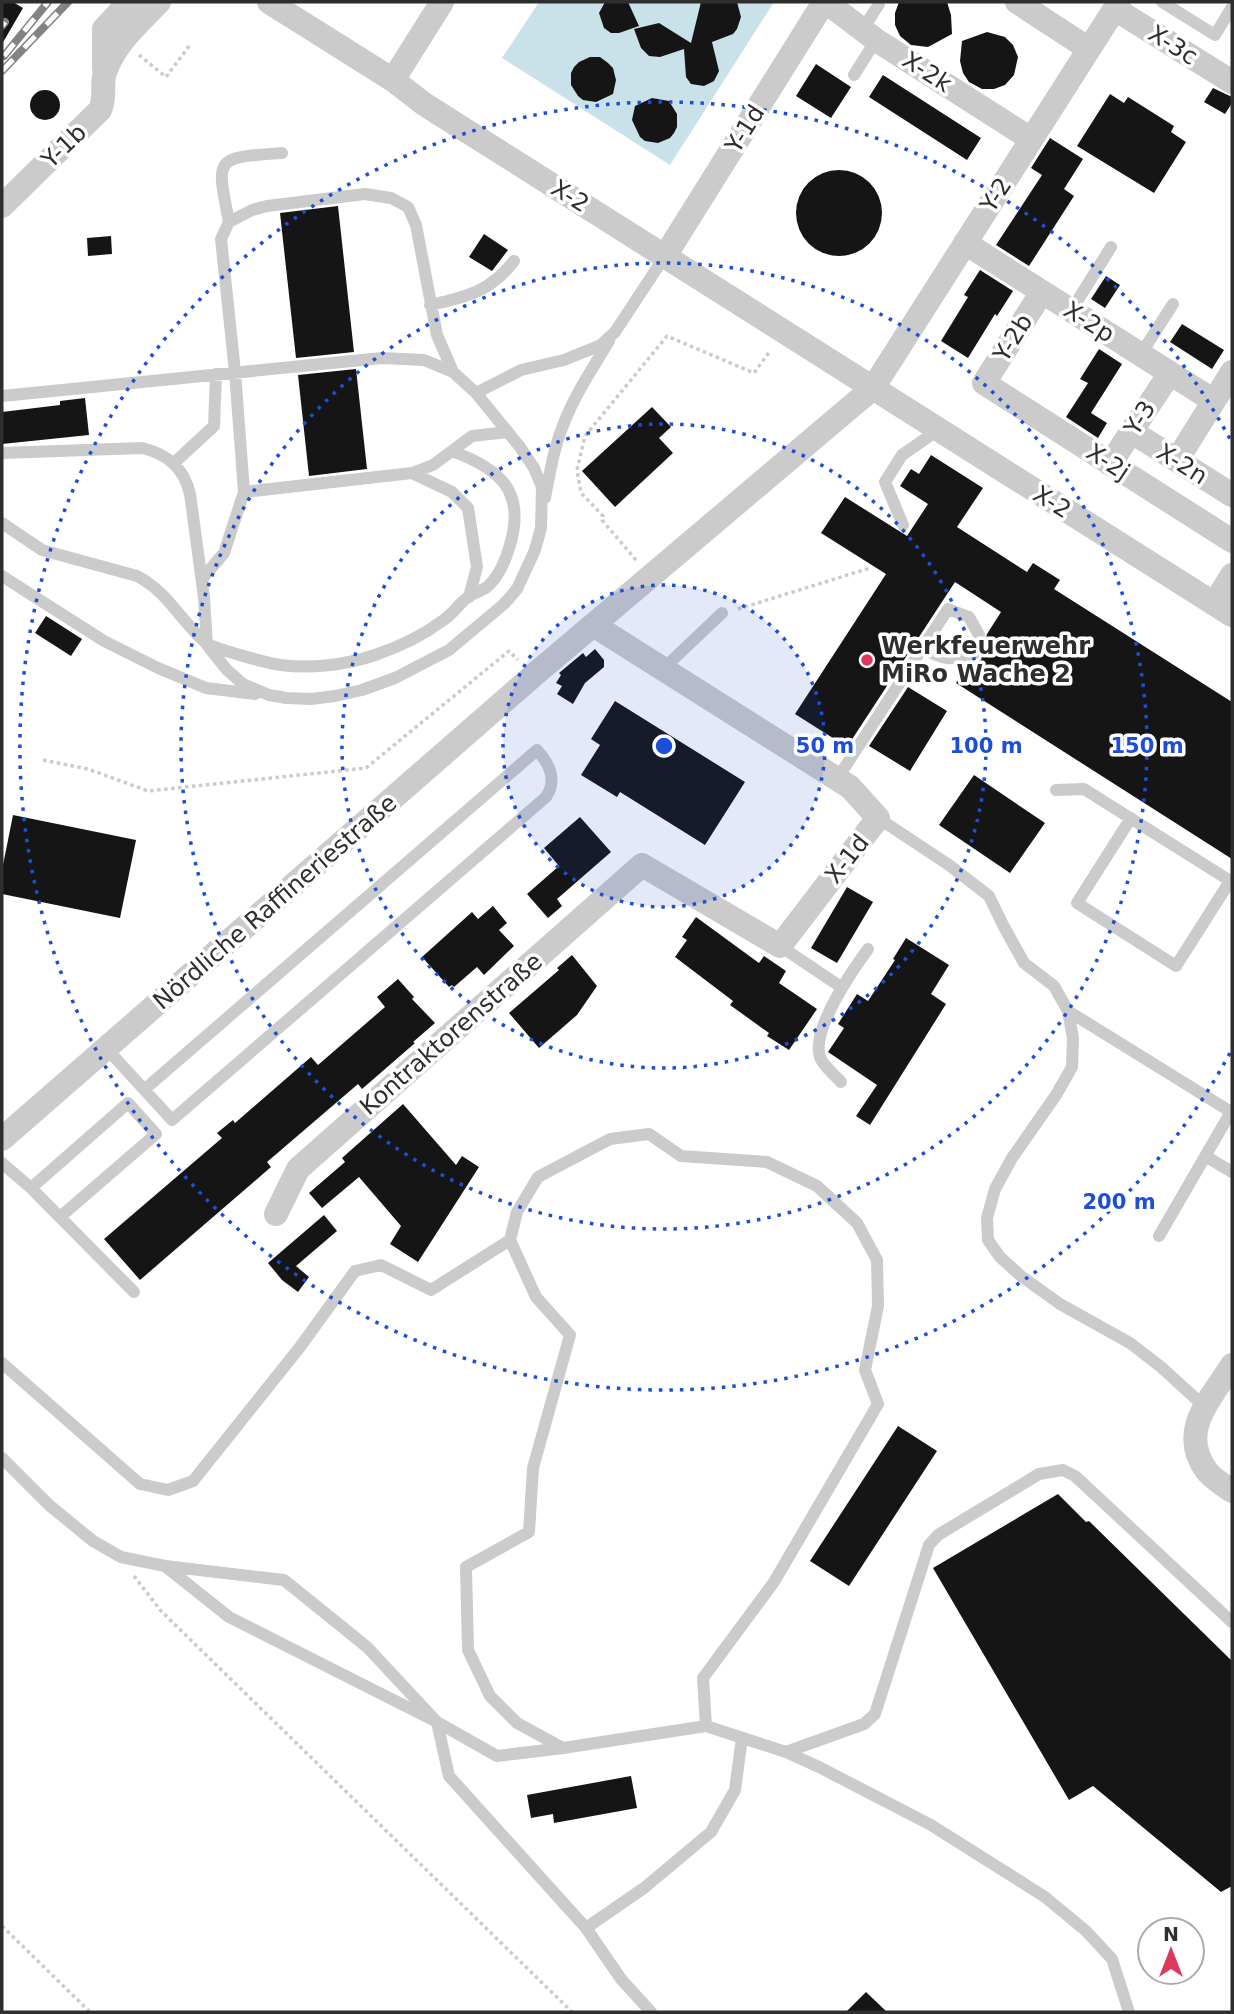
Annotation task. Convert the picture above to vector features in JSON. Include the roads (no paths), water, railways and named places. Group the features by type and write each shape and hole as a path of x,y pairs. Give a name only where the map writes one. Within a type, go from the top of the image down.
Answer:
{"street":[{"name":"Y-1b","path":"2,206 100,110 103,104 104,29 129,2"},
{"name":"Y-1b","path":"104,75 121,41 159,2"},
{"name":"X-2","path":"269,2 393,80 424,104 1223,609"},
{"path":"393,80 442,2"},
{"name":"X-2k","path":"825,2 869,35 1031,139"},
{"name":"Y-1d","path":"665,256 825,2"},
{"path":"1017,2 1089,49"},
{"name":"Y-2","path":"873,388 1117,5"},
{"name":"X-3c","path":"1117,5 1232,82"},
{"name":"X-2p","path":"965,243 1170,373 1225,391"},
{"name":"Y-2b","path":"985,383 1042,292"},
{"name":"Y-3","path":"1110,464 1170,373"},
{"name":"X-2j","path":"985,383 1232,541"},
{"path":"595,626 873,388"},
{"path":"1177,460 1225,391"},
{"name":"X-2n","path":"1132,432 1232,495"},
{"path":"1223,609 1232,575"},
{"name":"X-1d","path":"595,626 850,787 878,818 780,946"},
{"name":"Nördliche Raffineriestraße","path":"2,1139 595,626"},
{"name":"Kontraktorenstraße","path":"276,1214 298,1169 642,865 780,946"},
{"path":"1232,1365 1198,1418 1193,1439 1206,1471 1232,1491"}],"lane":[{"path":"1162,2 1215,35 1232,7"},
{"path":"854,75 879,4"},
{"path":"202,579 224,553 244,492 222,239 229,222 220,178 222,168 229,160 240,156 282,153"},
{"path":"229,222 252,210 267,206 365,194 391,198 408,207 416,225 437,335 453,372"},
{"path":"1071,311 1111,247"},
{"path":"2,576 104,641 206,688 311,699 362,690 395,678 449,650 504,604 517,589 535,550 552,461 564,422 588,376 665,256"},
{"path":"430,304 460,299 480,291 501,278 514,261"},
{"path":"1141,354 1173,304"},
{"path":"476,393 521,370 564,360 601,345 615,332"},
{"path":"2,396 382,358 425,360 453,372 476,393 508,432 534,468 541,487 543,512"},
{"path":"174,463 214,426 216,374"},
{"path":"902,525 885,482 902,455 938,430"},
{"path":"244,492 412,473 433,465 472,436 508,432"},
{"path":"2,453 142,448 154,451 174,463 186,479 202,579 207,645"},
{"path":"207,645 280,665 323,666 373,656 413,638 445,619 469,597 488,586 507,556 514,532 515,508 509,491 496,473 477,460 453,451"},
{"path":"412,473 453,492 468,508 477,567 469,597"},
{"path":"2,523 42,550 137,576 147,582 169,600 221,663 243,684 269,695"},
{"path":"837,779 923,647 948,609 969,617 979,635 974,654 953,660 934,656 923,647"},
{"path":"663,669 722,613"},
{"path":"107,1049 173,1120 546,797 552,780 544,757 537,750 145,1089"},
{"path":"1056,790 1084,789 1131,818 1231,882 1176,966 1077,903 1131,818"},
{"path":"878,818 949,865 989,896 1024,963 1054,986 1068,1011 1073,1038 1072,1067 1012,1158 995,1189 987,1218 988,1240 1000,1257 1021,1276 1060,1304 1130,1343 1205,1407"},
{"path":"780,946 841,987"},
{"path":"841,1082 821,1058 819,1041 841,987 868,949"},
{"path":"1068,1011 1232,1111 1159,1236"},
{"path":"31,1188 128,1103 156,1134 60,1217"},
{"path":"563,1748 517,1723 490,1696 468,1650 466,1567 529,1532 533,1468 570,1335 536,1297 510,1240 517,1212 538,1177 610,1139 649,1134 681,1156 767,1162 817,1186 857,1223 877,1260 878,1306 865,1370 878,1405 774,1582 703,1678 706,1726"},
{"path":"1206,1157 1232,1172"},
{"path":"2,1163 31,1188 134,1292"},
{"path":"2,1363 140,1484 168,1490 192,1481 300,1347 355,1271 381,1265 431,1290 510,1240"},
{"path":"2,1458 58,1512 93,1541 121,1557 165,1566 284,1580 367,1647 437,1722 449,1776 586,1928 621,1979 651,2012"},
{"path":"786,1752 864,1724 875,1714 929,1545 938,1535 1039,1474 1063,1470 1075,1476 1232,1622"},
{"path":"165,1566 229,1617 437,1722 497,1756 706,1726 786,1752 930,1825 1045,1897 1086,1931 1112,1959 1129,2012"},
{"path":"586,1928 644,1888 711,1832 735,1790 742,1738"}],"water":[{"path":"539,2 774,2 670,165 502,58"}],"railway":[{"path":"4,56 48,2"},
{"path":"2,71 68,2"},
{"path":"2,26 5,22"}],"place":[{"name":"Werkfeuerwehr MiRo Wache 2","path":"867,660"}]}
